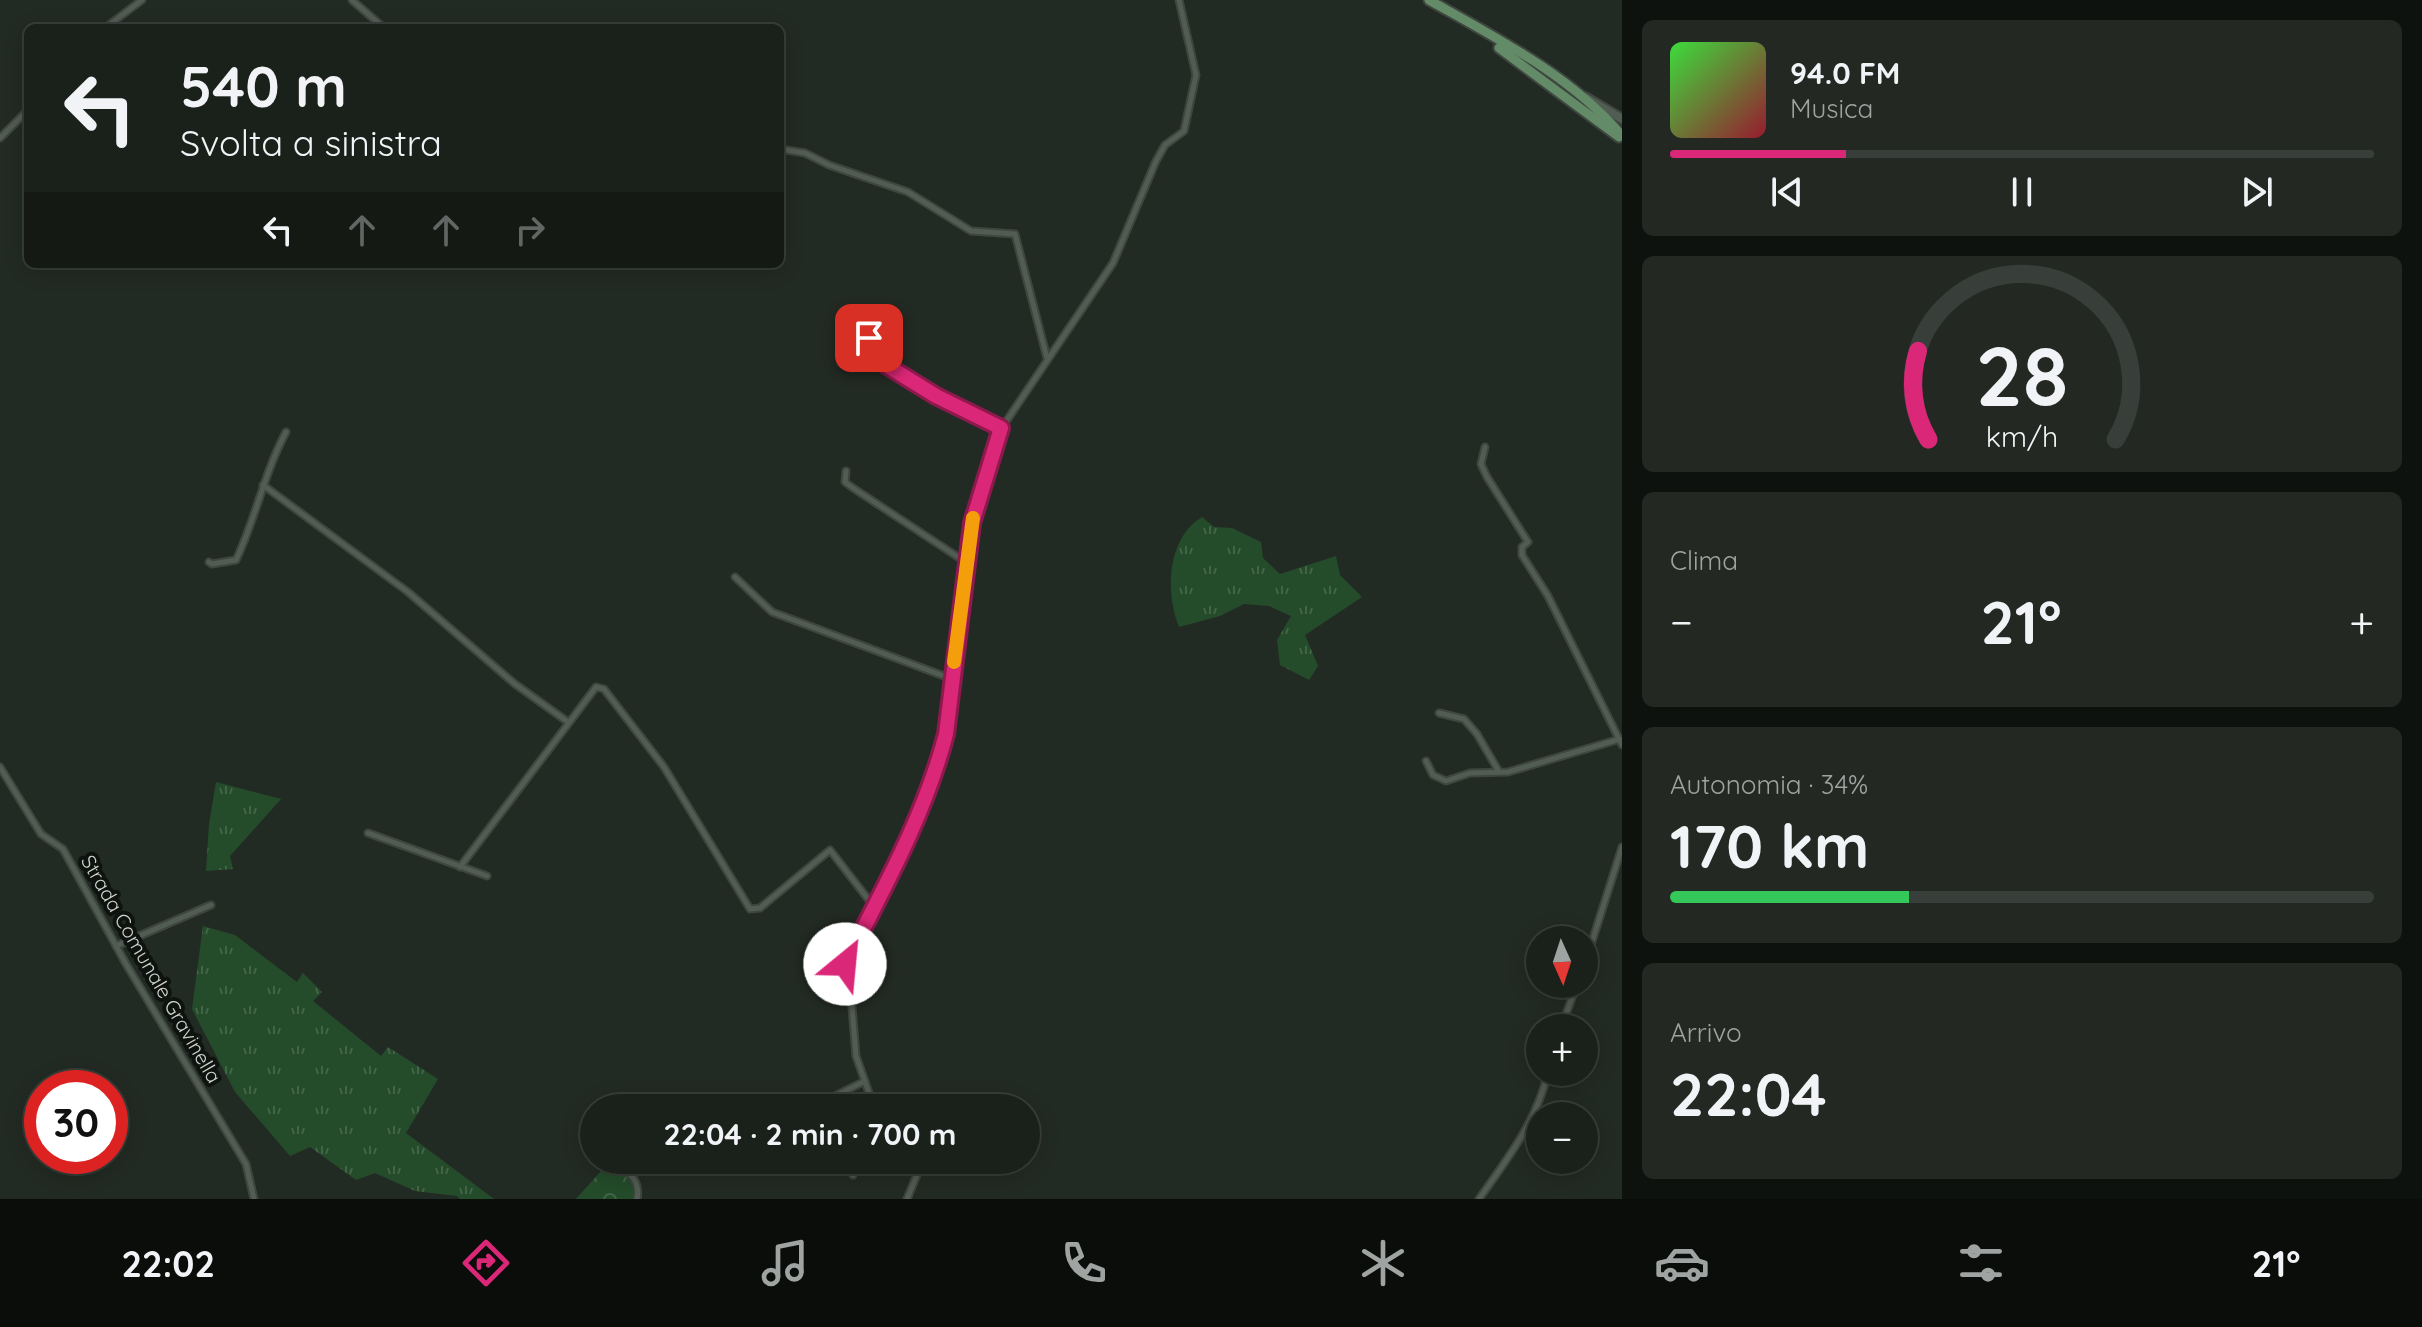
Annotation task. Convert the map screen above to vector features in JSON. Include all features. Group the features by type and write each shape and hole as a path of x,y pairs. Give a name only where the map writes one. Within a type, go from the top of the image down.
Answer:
{"main road":[{"path":"1429,0 1461,17 1581,95 1621,129 1615,136 1587,111 1445,9"}],"street":[{"path":"110,24 142,0"},
{"path":"352,0 379,24"},
{"path":"870,1094 856,1056 845,964 924,804 938,765 946,734 972,523 1001,428 1113,263 1165,145 1184,131 1196,75 1179,0"},
{"path":"0,138 24,114"},
{"path":"784,150 805,153 829,165 908,192 971,231 1015,234 1047,358"},
{"path":"848,317 869,338 886,365 936,396 1001,428"},
{"path":"209,562 236,560 249,532 270,460 286,432"},
{"path":"1426,761 1433,775 1446,781 1470,773 1508,772 1621,742 1548,596 1522,555 1522,547 1528,542 1481,464 1485,447"},
{"path":"846,471 845,482 967,563"},
{"path":"263,485 408,592 515,684 568,722"},
{"path":"735,577 772,612 952,679"},
{"path":"460,867 596,687 604,689 672,779 750,909 760,908 830,850 875,908"},
{"path":"1439,713 1464,719 1477,734 1499,771"},
{"name":"Strada Comunale Gravinella","path":"0,767 41,834 63,849 116,946 246,1164 254,1199"},
{"path":"368,833 487,876"},
{"path":"1597,926 1622,847"},
{"path":"116,946 211,905"},
{"path":"837,1094 865,1081"},
{"path":"1479,1199 1528,1128 1545,1086"},
{"path":"629,1174 639,1188 637,1199"},
{"path":"907,1199 917,1174"}],"green space":[{"path":"1202,517 1214,527 1232,528 1261,542 1263,558 1280,574 1336,556 1340,575 1362,597 1305,635 1318,666 1309,680 1280,665 1277,640 1291,616 1269,606 1244,604 1220,616 1179,627 1172,598 1172,567 1182,538 1190,526"},
{"path":"216,782 281,799 230,856 233,869 206,871 209,824"},
{"path":"203,926 235,935 297,982 303,973 322,992 313,1001 381,1056 388,1047 438,1079 406,1133 494,1199 460,1199 457,1196 415,1191 375,1173 356,1180 310,1147 290,1156 235,1092 192,1009"},
{"path":"598,1174 625,1174 633,1186 633,1199 576,1199"}],"slow traffic":[{"path":"954,662 973,518"}],"route":[{"path":"845,964 878,903 924,804 938,765 946,734 972,523 1001,428 936,396 886,365 869,338"}]}
